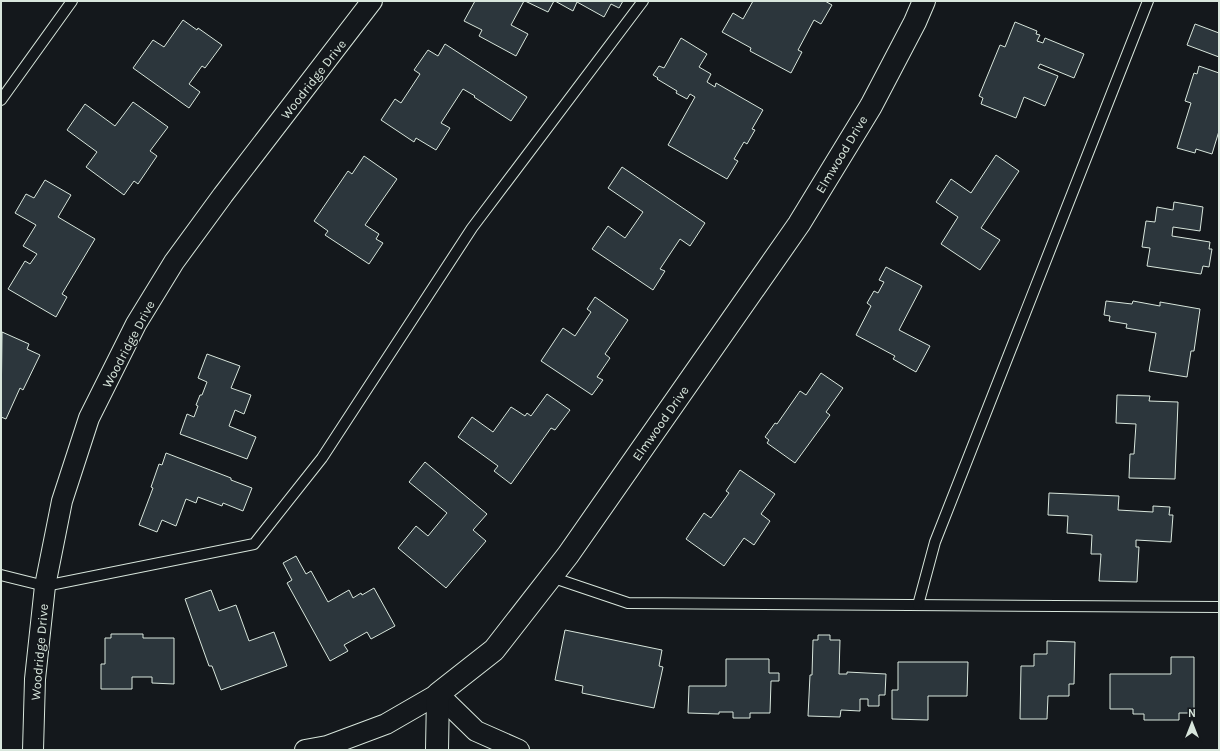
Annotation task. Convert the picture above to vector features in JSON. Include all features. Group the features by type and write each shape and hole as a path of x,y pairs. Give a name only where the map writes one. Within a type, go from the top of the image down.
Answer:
{"street":[{"name":"Woodridge Drive","path":"33,750 35,679 45,586 62,501 89,418 136,324 174,262 223,195 372,1"},
{"name":"Elmwood Drive","path":"305,750 326,746 386,724 438,694 494,650 568,555 799,224 871,106 915,22 924,1"},
{"path":"437,750 438,694"},
{"path":"438,694 476,731 519,750"}],"lane":[{"path":"1,100 72,1"},
{"path":"1,575 45,586 254,544 322,458 472,228 643,1"},
{"path":"918,605 935,542 1148,1"},
{"path":"551,576 628,603 1219,608"}],"building":[{"path":"475,1 524,1 511,25 528,34 516,56 479,36 482,30 464,21"},
{"path":"525,1 554,1 548,12"},
{"path":"555,1 623,1 619,8 611,4 604,17 577,2 573,11"},
{"path":"753,1 825,1 832,5 821,24 814,20 798,50 802,52 791,73 750,51 751,48 722,32 733,13 743,19"},
{"path":"183,20 197,30 198,28 222,45 205,68 202,66 189,84 200,92 189,108 133,68 153,40 164,47"},
{"path":"1015,22 1037,31 1036,34 1040,35 1037,41 1043,43 1045,38 1084,54 1074,78 1040,64 1038,68 1058,76 1045,106 1024,97 1016,118 981,104 983,98 979,96 1000,45 1005,47"},
{"path":"1195,24 1219,33 1219,57 1187,45"},
{"path":"681,38 707,54 699,67 711,74 707,82 715,87 716,83 763,110 752,129 755,130 747,144 744,142 734,159 738,161 727,179 668,145 695,97 690,94 687,99 676,93 677,91 653,75 659,66 664,68"},
{"path":"445,44 527,97 511,121 463,89 441,123 450,128 436,150 416,138 414,142 381,120 395,99 401,103 420,74 414,70 428,50 438,56"},
{"path":"1199,66 1219,73 1219,131 1212,154 1196,149 1195,153 1177,148 1191,103 1185,101 1194,73 1197,74"},
{"path":"133,102 168,127 150,151 157,156 138,184 134,181 124,195 86,167 97,152 67,130 85,104 115,126"},
{"path":"996,155 1019,171 981,228 1000,240 980,270 941,244 958,217 936,202 951,179 971,193"},
{"path":"364,156 397,179 365,225 379,234 376,239 383,243 369,264 325,235 328,231 314,221 348,171 352,174"},
{"path":"622,167 705,223 690,246 680,239 660,269 665,271 653,290 592,249 608,226 625,238 643,212 608,188"},
{"path":"45,180 71,195 58,217 95,239 62,294 67,297 56,317 8,289 25,261 30,264 37,254 23,246 36,225 15,213 26,194 34,198"},
{"path":"1174,202 1203,207 1200,231 1173,227 1172,236 1210,242 1209,249 1212,249 1209,267 1203,266 1201,274 1147,266 1150,248 1142,247 1146,221 1155,222 1157,207 1173,210"},
{"path":"886,267 922,286 899,330 930,346 916,372 893,359 895,356 856,335 871,306 867,303 874,291 878,293 884,282 879,280"},
{"path":"595,297 628,320 605,354 610,358 597,377 603,380 592,395 541,361 563,328 575,336 591,312 587,309"},
{"path":"1106,301 1132,304 1133,301 1160,306 1160,302 1200,309 1194,351 1191,351 1187,377 1149,371 1156,333 1126,328 1127,324 1109,321 1110,316 1104,315"},
{"path":"2,332 29,344 27,349 40,355 23,390 20,388 6,419 1,417"},
{"path":"207,354 240,366 231,388 251,395 244,414 235,410 229,426 256,437 247,459 180,434 187,414 194,417 198,406 196,405 207,382 198,378"},
{"path":"821,373 843,388 826,412 830,415 795,463 767,443 769,440 765,437 775,423 777,424 800,391 806,395"},
{"path":"547,394 570,410 555,430 551,428 511,484 494,471 498,466 458,437 472,417 493,432 511,407 525,416 527,413 531,416"},
{"path":"1117,395 1150,396 1149,401 1178,402 1175,479 1129,478 1130,454 1134,454 1136,424 1116,423"},
{"path":"166,453 231,478 231,480 252,488 243,511 223,503 222,506 198,497 196,503 186,499 176,526 162,520 157,532 139,525 153,488 151,487 159,464 162,465"},
{"path":"425,462 487,514 473,530 486,541 446,588 398,548 416,526 428,536 447,513 409,482"},
{"path":"740,470 775,494 761,514 770,521 754,545 744,538 724,566 686,539 704,513 711,518 729,493 726,491"},
{"path":"1049,493 1119,496 1118,510 1153,512 1153,506 1170,507 1169,515 1173,515 1171,542 1136,540 1136,547 1139,547 1137,582 1099,581 1101,554 1091,554 1092,535 1067,533 1068,516 1048,515"},
{"path":"296,556 306,574 311,571 328,602 349,590 353,598 374,588 395,626 371,639 367,632 344,645 348,651 330,661 287,583 292,580 283,563"},
{"path":"211,590 219,611 236,605 249,641 274,632 287,666 221,690 212,666 209,666 185,599"},
{"path":"565,630 662,650 659,666 663,667 654,708 582,693 583,686 555,680"},
{"path":"111,634 143,634 143,638 174,638 174,684 152,683 152,677 132,677 132,689 101,689 101,664 105,664 105,638 111,638"},
{"path":"818,635 830,635 830,640 840,640 839,674 847,674 847,672 886,674 885,695 879,695 879,706 868,706 868,699 860,699 860,711 841,710 840,717 808,716 810,675 812,675 813,640 818,640"},
{"path":"1047,641 1075,642 1074,684 1069,684 1069,696 1048,696 1047,719 1020,719 1021,666 1034,666 1034,654 1047,654"},
{"path":"1171,657 1194,657 1194,713 1179,713 1179,720 1144,720 1144,714 1133,714 1133,709 1110,709 1110,674 1171,674"},
{"path":"726,659 769,659 769,673 779,673 779,681 771,681 770,713 750,713 750,718 733,718 733,712 719,712 719,714 688,713 689,686 726,686"},
{"path":"898,662 968,662 967,696 928,696 928,720 892,719 892,690 898,690"}]}
